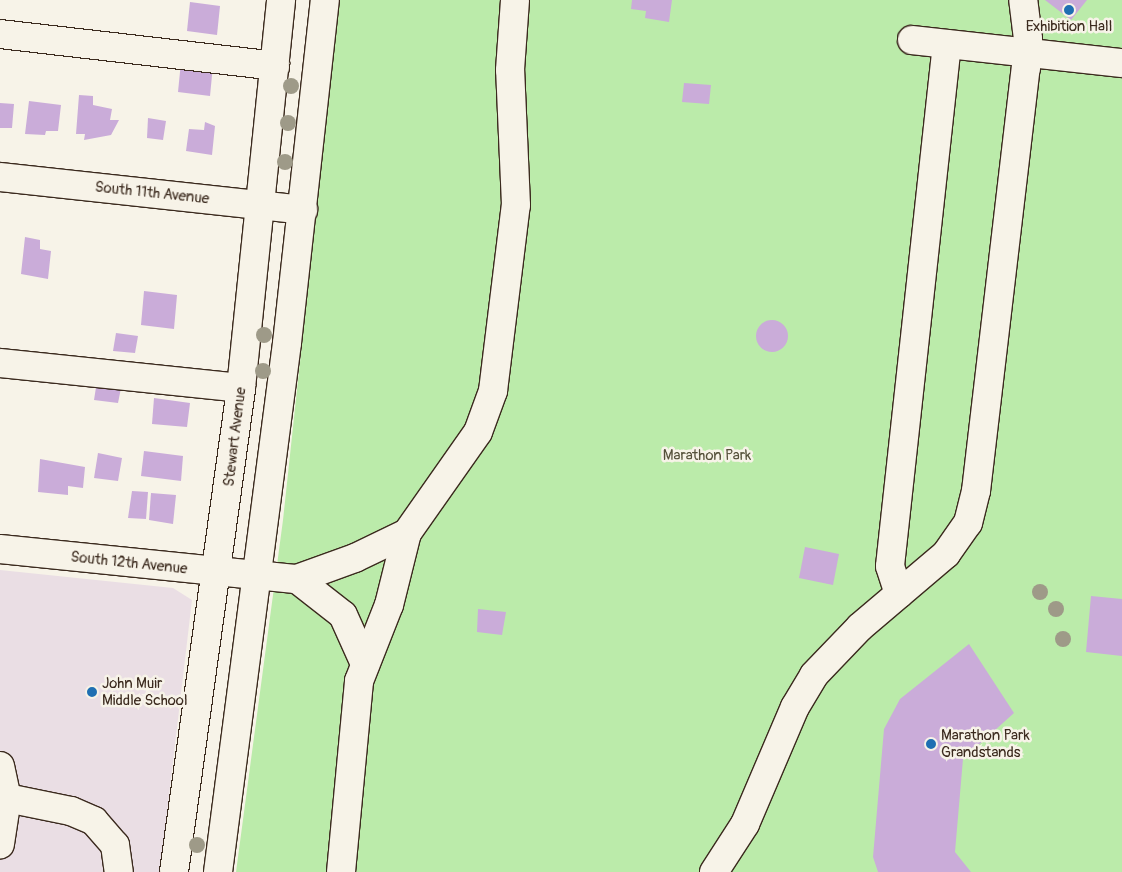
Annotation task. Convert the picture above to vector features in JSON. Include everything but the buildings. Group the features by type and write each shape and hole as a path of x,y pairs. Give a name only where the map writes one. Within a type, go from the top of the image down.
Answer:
{"main road":[{"name":"Stewart Avenue","path":"174,872 218,572 241,388 281,0"},
{"path":"218,872 258,576 303,210 325,0"},
{"path":"341,872 354,702 366,664 389,605 407,533 478,432 493,391 516,204 510,70 515,0"},
{"path":"724,867 757,801 795,707 814,675 860,627 952,547 968,523 974,502 1027,52 1023,0"},
{"path":"0,34 274,66"},
{"path":"912,40 1122,63"},
{"path":"900,594 890,566 946,44"},
{"name":"South 11th Avenue","path":"0,177 303,210"},
{"path":"0,362 241,388"},
{"path":"297,579 355,558 407,533"},
{"name":"South 12th Avenue","path":"0,549 297,579"},
{"path":"297,579 343,615 366,664"},
{"path":"0,766 7,798 0,844"},
{"path":"7,798 64,809 94,821 115,844 119,872"}],"shaded area":[{"name":"John Muir Middle School","path":"0,570 173,588 192,600 160,872 0,872"}],"green space":[{"name":"Marathon Park","path":"339,0 1122,0 1122,872 236,872 283,520"}],"place":[{"name":"Exhibition Hall","path":"1069,10"},
{"name":"John Muir Middle School","path":"92,692"},
{"name":"Marathon Park Grandstands","path":"931,744"}]}
